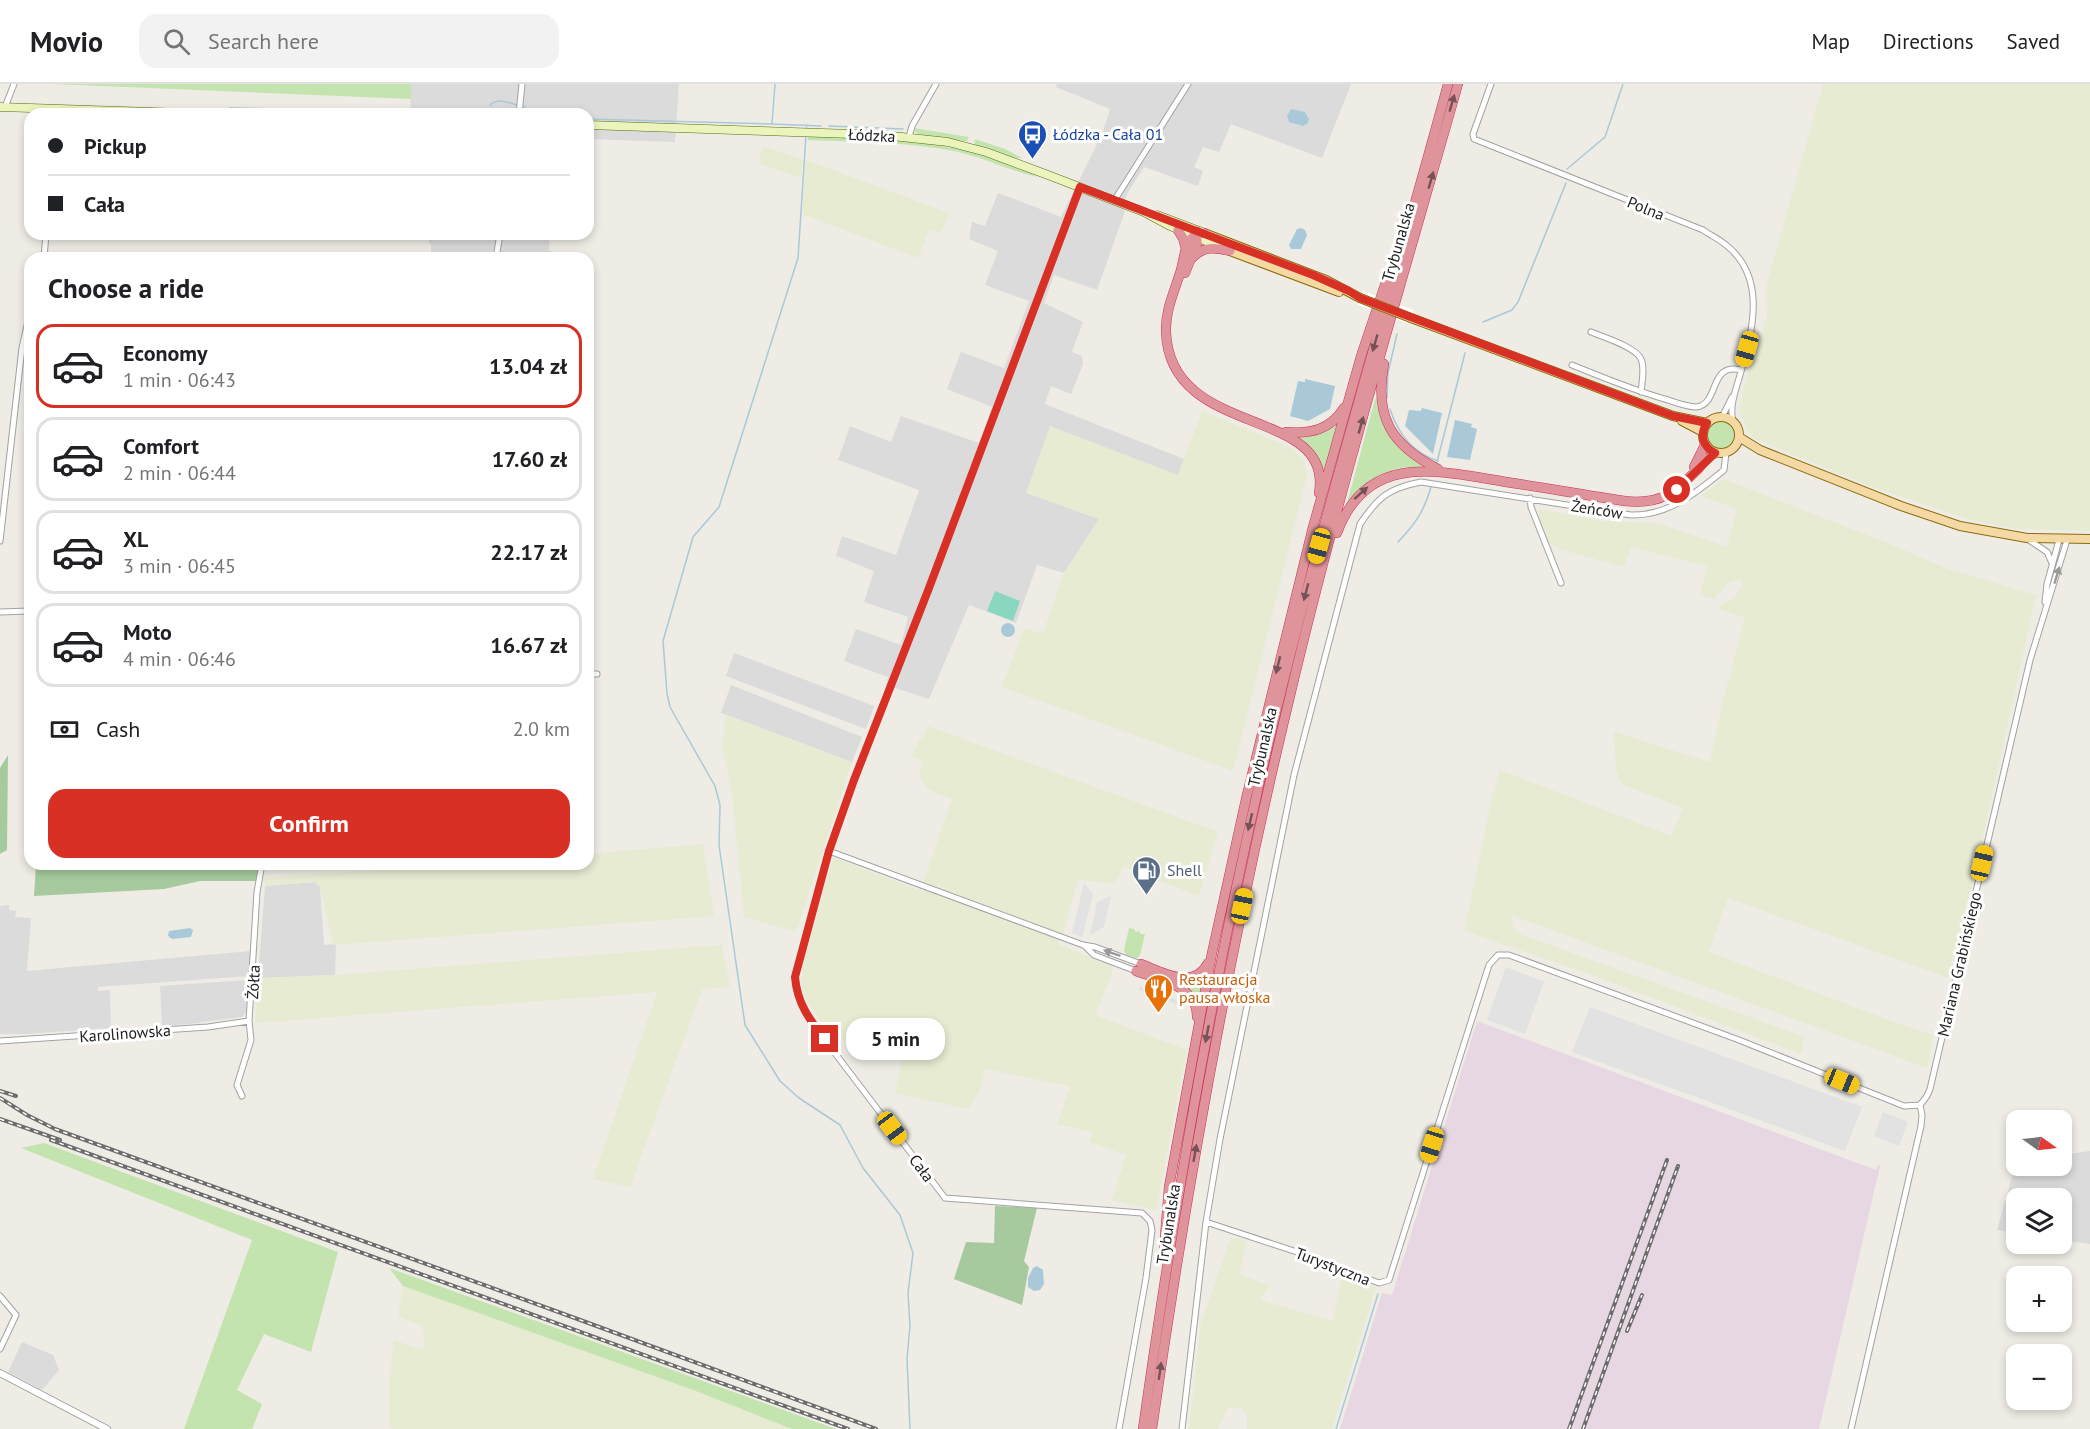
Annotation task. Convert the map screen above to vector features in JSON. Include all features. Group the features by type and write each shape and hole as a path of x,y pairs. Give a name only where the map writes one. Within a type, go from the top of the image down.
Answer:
{"highway":[{"name":"Trybunalska","path":"1143,1429 1162,1294 1206,1037 1260,778 1307,588 1448,84"},
{"name":"Trybunalska","path":"1152,1429 1188,1194 1230,965 1275,758 1324,562 1458,84"},
{"path":"1162,1294 1169,1187 1212,953 1263,725 1313,527 1351,393 1395,254 1408,226"},
{"path":"1178,230 1184,238 1186,249"},
{"path":"1198,234 1188,242 1168,309 1166,330 1168,351 1175,368 1194,391 1212,404 1281,432 1305,447 1317,465 1320,487 1313,527"},
{"path":"1181,375 1174,350 1172,310 1198,234"},
{"path":"1190,261 1206,248 1230,250"},
{"path":"1392,318 1381,382 1383,413 1392,433 1405,449 1440,471"},
{"path":"1281,432 1303,434 1322,429 1338,417 1351,393"},
{"path":"1689,477 1705,446"},
{"path":"1324,562 1349,507 1380,479 1401,473 1440,471 1635,502 1653,501 1677,490 1715,453"},
{"path":"1138,967 1190,979 1202,973 1212,953"},
{"path":"1138,967 1188,993 1196,1007 1198,1028"}],"main road":[{"path":"3,107 24,109"},
{"name":"Łódzka","path":"594,125 806,132 909,137 948,142 986,152 1198,234 1326,280 1360,298"},
{"name":"Łódzka","path":"1144,212 1178,230 1198,234 1230,250 1673,416"},
{"path":"1673,416 1707,423"},
{"path":"1673,416 1702,432"},
{"path":"1722,417 1733,421 1738,428 1739,437 1735,447 1726,453 1715,453 1705,446 1702,432 1707,423 1722,417"},
{"path":"1739,437 1760,450 1950,523 1990,533 2027,538 2090,539"},
{"path":"1735,447 1760,450"}],"street":[{"path":"3,107 14,84"},
{"path":"520,108 522,84"},
{"path":"909,137 912,126 936,84"},
{"path":"1114,201 1188,84"},
{"name":"Polna","path":"1491,84 1473,134 1474,139 1702,230 1726,245 1734,253 1748,275 1754,306 1753,325 1732,411 1733,421"},
{"name":"Cała","path":"1080,187 854,780 829,851 796,967 796,992 812,1023 945,1198 1142,1213 1147,1216 1152,1230 1148,1269 1119,1429"},
{"path":"1591,332 1632,350 1640,356 1641,392"},
{"path":"0,541 24,339"},
{"path":"1572,365 1641,392 1698,407 1707,401 1724,371 1735,368 1741,370"},
{"name":"Polna","path":"1722,417 1736,390"},
{"name":"Żeńców","path":"1530,498 1631,515 1656,513 1672,506 1724,470 1726,453"},
{"path":"1182,1429 1206,1222 1220,1138 1294,775 1360,524 1373,504 1387,492 1401,485 1421,482 1530,498 1531,507 1561,583"},
{"path":"2027,538 2039,544 2047,552 2052,563"},
{"name":"Mariana Grabińskiego","path":"2044,609 2046,584 2052,563 2063,540"},
{"name":"Mariana Grabińskiego","path":"1851,1429 1921,1126 1920,1106 1928,1096 1930,1089 2030,660 2044,609 2054,586 2063,540"},
{"path":"0,612 24,611"},
{"path":"829,851 1083,945 1095,947 1138,967"},
{"name":"Żółta","path":"242,1096 237,1085 250,1040 249,1021 257,892 261,870"},
{"name":"Turystyczna","path":"1206,1222 1379,1283 1389,1280 1489,965 1498,955 1509,955 1739,1040 1904,1106 1920,1106"},
{"name":"Karolinowska","path":"0,1041 208,1028 249,1021"},
{"path":"0,1296 16,1316 0,1348"},
{"path":"0,1373 106,1429"}],"shaded area":[{"path":"411,84 679,84 675,142 594,139 594,108 410,108"},
{"path":"1057,84 1351,84 1322,158 1231,124 1219,152 1203,147 1194,167 1203,171 1198,186 1144,167 1127,194 1124,214 1097,290 1054,275 1044,303 1083,322 1072,352 1082,356 1083,364 1071,394 1051,386 1045,404 1184,459 1178,475 1038,463 1027,493 1099,519 1064,573 1037,565 1016,623 969,605 929,699 886,685 888,677 844,661 856,629 901,645 908,617 864,602 874,571 836,556 842,536 896,555 919,490 838,460 850,426 891,442 901,416 979,443 992,407 947,389 961,352 1004,368 1029,301 985,285 998,251 969,239 972,222 985,226 998,193 1061,217 1103,132 1110,109 1056,87"},
{"path":"428,240 550,240 549,251 552,252 431,252"},
{"path":"734,653 874,706 866,729 726,676"},
{"path":"731,685 862,737 852,762 721,713"},
{"path":"316,882 320,887 324,945 336,944 335,975 258,978 265,886"},
{"path":"1084,883 1093,894 1082,937 1072,933"},
{"path":"1111,896 1104,927 1090,935 1097,902"},
{"path":"9,905 9,910 16,911 15,917 31,918 27,971 250,951 250,976 98,987 98,991 110,990 111,1028 0,1034 0,906"},
{"path":"1506,967 1544,982 1525,1034 1487,1020"},
{"path":"248,980 246,1012 242,1017 162,1026 160,986"},
{"path":"1140,986 1183,1002 1181,1006 1139,990"},
{"path":"1590,1007 1862,1107 1845,1151 1572,1052"},
{"path":"1477,1021 1876,1170 1878,1165 1880,1166 1819,1429 1340,1429 1382,1293 1392,1295"},
{"path":"1883,1112 1908,1122 1899,1146 1874,1136"},
{"path":"2090,1151 2090,1244 2072,1242 2072,1188 2009,1188 2012,1176 2072,1176 2072,1153"},
{"path":"2006,1198 2006,1231 1997,1230"},
{"path":"22,1342 53,1355 59,1370 42,1390 8,1372"}],"green space":[{"path":"53,84 411,84 411,99"},
{"path":"1823,84 2090,84 2090,531 2015,529 1968,519 1867,485 1753,438 1748,431 1739,411 1747,377 1767,317 1766,287"},
{"path":"914,128 969,137 967,141 962,141 919,134"},
{"path":"808,136 926,143 983,155 1038,177 954,151 900,144 808,140"},
{"path":"975,139 1005,149 1022,158 1014,158 976,145"},
{"path":"762,146 803,160 801,178 759,164"},
{"path":"806,160 949,213 941,233 929,229 918,258 802,214"},
{"path":"1377,398 1384,422 1393,439 1405,453 1425,468 1392,470 1376,478 1346,507 1375,399"},
{"path":"1202,411 1292,448 1304,461 1307,474 1233,771 1002,687 1024,629 1043,633 1064,573 1099,519 1026,493 1050,426 1178,475"},
{"path":"1339,421 1323,474 1314,453 1297,437"},
{"path":"1721,421 1731,425 1735,435 1731,445 1721,449 1711,445 1707,435 1711,425"},
{"path":"1724,479 1945,568 2036,595 1976,868 1948,978 1728,898 1709,952 1934,1035 1927,1068 1511,915 1514,927 1520,934 1805,1037 1801,1054 1584,972 1464,931 1500,770 1672,836 1683,808 1621,784 1616,771 1614,732 1710,762 1722,705 1745,618 1719,609 1723,603 1734,598 1743,585 1741,579 1728,583 1714,599 1700,595 1707,566 1631,547 1624,567 1559,549 1549,543 1540,522 1538,509 1601,521 1658,523 1727,547 1737,509 1701,496"},
{"path":"995,591 1020,601 1013,621 987,611"},
{"path":"727,715 852,762 796,932 744,917 732,794 723,748 724,724"},
{"path":"928,726 1218,832 1199,896 1123,866 1115,884 1078,879 1063,934 1057,944 1114,967 1095,1015 1187,1050 1156,1210 1112,1200 1126,1155 1089,1142 1093,1132 1057,1124 1070,1086 985,1069 980,1090 968,1109 895,1093 903,1052 832,1038 803,995 801,983 804,960 833,857 918,890 925,878 952,799 927,789 919,775 923,763 912,756"},
{"path":"8,755 7,850 0,854 0,768"},
{"path":"703,844 714,916 333,945 320,887 315,882 265,886 263,878 377,870 594,870 594,853"},
{"path":"36,870 259,870 258,881 200,881 164,889 34,896"},
{"path":"1129,928 1145,934 1140,955 1137,958 1126,955 1124,950"},
{"path":"722,945 730,987 702,989 630,1187 593,1179 657,992 255,1023 258,978 335,975"},
{"path":"1204,976 1199,1001 1193,992 1177,982 1193,982"},
{"path":"44,1143 338,1252 311,1352 264,1334 237,1390 262,1404 252,1429 184,1429 252,1240 21,1148"},
{"path":"995,1206 1037,1208 1024,1261 1029,1267 1022,1305 954,1279 966,1242 994,1243"},
{"path":"1231,1237 1247,1241 1239,1274 1270,1286 1260,1300 1333,1321 1342,1276 1376,1287 1332,1429 1247,1429 1247,1414 1241,1408 1228,1408 1218,1429 1189,1429 1201,1323"},
{"path":"389,1268 836,1429 792,1429 696,1391 403,1286"},
{"path":"403,1286 696,1391 792,1429 393,1429 390,1426 389,1385 394,1340 424,1350 423,1326 398,1317"}],"water":[{"path":"1291,109 1305,112 1309,119 1307,124 1303,126 1289,122 1287,116"},
{"path":"1301,228 1307,235 1301,249 1291,249 1289,245 1297,229"},
{"path":"1305,379 1335,386 1330,409 1308,421 1290,416 1298,381 1305,382"},
{"path":"1422,408 1442,413 1433,454 1405,426 1409,410 1421,411"},
{"path":"1455,420 1472,424 1471,427 1477,429 1470,460 1447,457"},
{"path":"1008,623 1013,625 1015,630 1013,635 1008,637 1003,635 1001,630 1003,625"},
{"path":"190,928 193,930 191,937 172,939 168,936 169,931"},
{"path":"1037,1266 1043,1270 1044,1284 1040,1290 1034,1291 1028,1287 1028,1278 1033,1268"}],"pier":[{"path":"1363,291 1414,310 1409,324 1358,305"}],"waterway":[{"path":"775,84 772,124 821,126"},
{"path":"1567,169 1605,137 1623,84"},
{"path":"490,105 499,101 517,105"},
{"path":"594,119 772,124"},
{"path":"806,130 807,125"},
{"path":"829,126 903,129"},
{"path":"806,135 798,258 719,507 693,537 663,641 667,694 670,707 715,786 720,805 719,845 745,1025 780,1081 799,1098 840,1125 863,1168 900,1215 913,1253 908,1293 910,1326 907,1358 910,1429"},
{"path":"1483,322 1512,310 1518,302 1566,183"},
{"path":"1387,398 1388,373 1397,334"},
{"path":"1437,462 1465,353"},
{"path":"1390,409 1397,427 1414,448 1438,461"},
{"path":"1398,542 1418,517 1431,487"},
{"path":"1336,1429 1378,1294"}],"railway":[{"path":"0,1091 16,1096"},
{"path":"0,1098 55,1129 876,1429"},
{"path":"0,1119 60,1140"},
{"path":"51,1140 848,1429"},
{"path":"1569,1429 1667,1160"},
{"path":"1583,1429 1678,1166"},
{"path":"1627,1331 1642,1295"}],"place":[{"name":"Łódzka - Cała 01","path":"1032,160"},
{"name":"Shell","path":"1146,896"},
{"name":"Restauracja pausa włoska","path":"1158,1014"}],"route":[{"path":"825,1039 801,1005 796,992 795,977 829,851 1080,187 1326,280 1360,298 1530,363 1673,416 1707,423 1702,432 1703,439 1705,446 1715,453 1677,490"}]}
